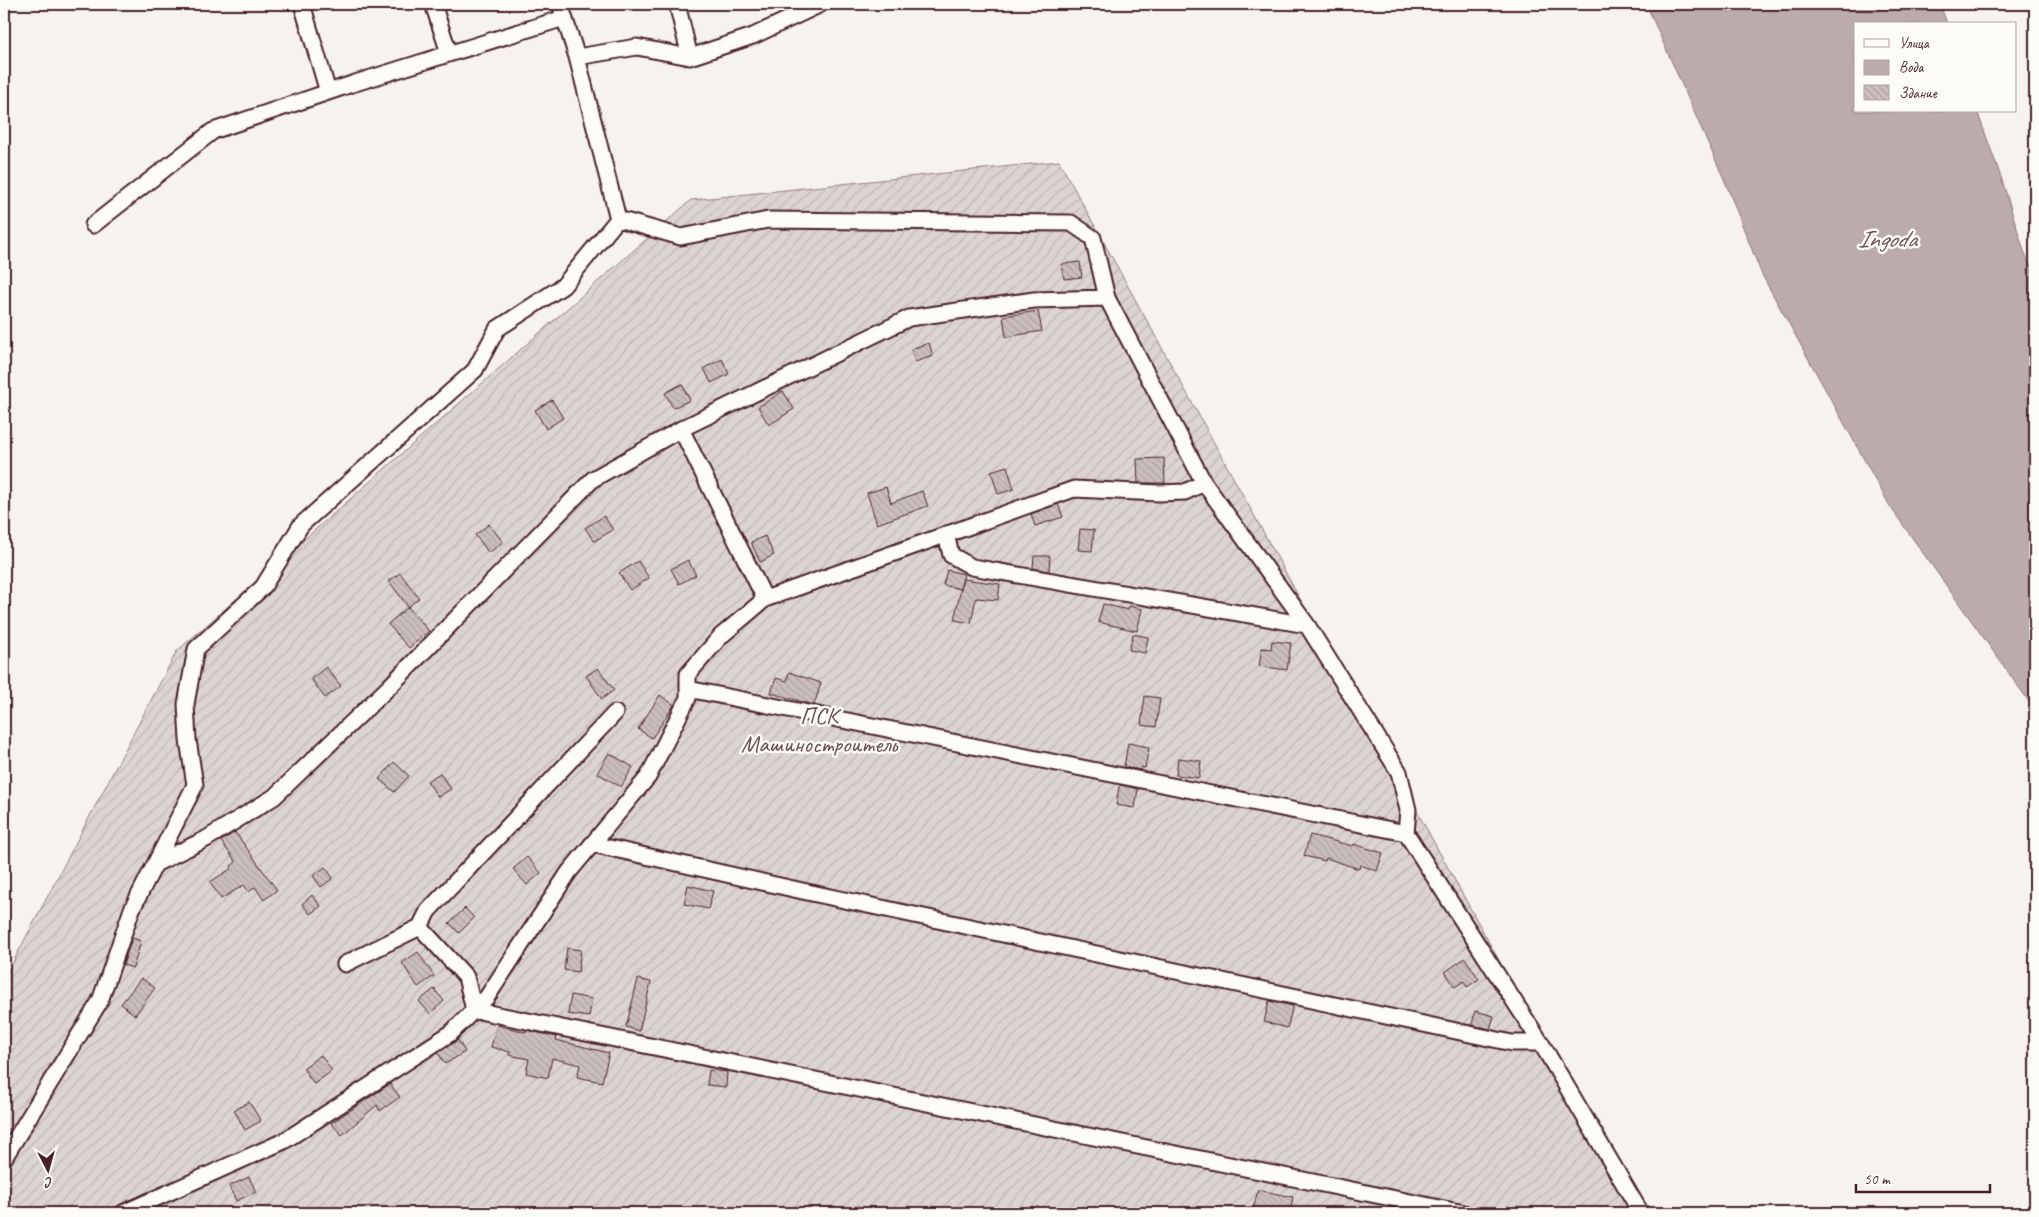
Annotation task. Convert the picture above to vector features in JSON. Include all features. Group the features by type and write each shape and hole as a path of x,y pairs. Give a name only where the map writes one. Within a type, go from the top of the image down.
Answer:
{"street":[{"path":"302,4 328,92"},
{"path":"433,4 449,54"},
{"path":"677,4 690,57"},
{"path":"576,57 637,47 690,57 753,36 816,5"},
{"path":"93,225 213,131 449,54 562,11 576,57 618,219"},
{"path":"618,219 681,237 768,220 1071,223 1093,238 1107,298 1204,483 1307,625 1399,772 1408,810 1406,833 1541,1043 1641,1213"},
{"path":"4,1158 100,1001 132,910 195,785 188,740 186,704 196,649 263,588 301,526 475,370 497,329 564,286 618,219"},
{"path":"155,864 206,839 274,797 389,687 593,479 681,429 909,318 1034,300 1107,298"},
{"path":"681,429 765,599"},
{"path":"123,1213 284,1141 451,1033 487,997 568,872 648,777 688,698 688,674 721,636 765,599 1074,489 1159,493 1185,492 1204,483"},
{"path":"946,534 951,555 972,567 1307,625"},
{"path":"688,689 1406,833"},
{"path":"345,964 420,927 428,911 615,713"},
{"path":"592,844 1512,1043 1541,1043"},
{"path":"420,927 466,977 474,1010"},
{"path":"474,1010 1464,1213"}],"green space":[{"name":"ПСК Машиностроитель","path":"1059,161 1638,1213 4,1213 4,979 177,651 691,200"}],"water":[{"name":"Ingoda","path":"1646,4 1940,4 1946,22 1854,22 1854,112 1977,112 2002,180 2024,251 2035,277 2035,710 1891,508 1762,275 1724,179"}],"building":[{"path":"1080,262 1082,277 1064,279 1062,264"},
{"path":"1038,311 1042,331 1006,337 1003,316"},
{"path":"929,343 933,356 915,362 911,349"},
{"path":"722,359 729,374 711,383 704,368"},
{"path":"682,384 690,400 673,408 665,393"},
{"path":"783,391 794,409 769,425 758,407"},
{"path":"552,400 563,418 546,429 535,410"},
{"path":"1164,458 1165,483 1138,483 1137,459"},
{"path":"1007,466 1014,489 998,494 991,471"},
{"path":"886,487 891,503 922,491 928,506 877,524 867,493"},
{"path":"1058,504 1063,517 1035,526 1031,514"},
{"path":"604,516 613,530 594,541 585,528"},
{"path":"489,524 503,542 489,553 475,535"},
{"path":"1080,529 1094,530 1092,551 1078,550"},
{"path":"765,536 774,555 760,562 751,542"},
{"path":"1034,556 1050,556 1049,571 1033,568"},
{"path":"688,560 696,575 679,584 671,569"},
{"path":"638,561 649,578 630,590 619,573"},
{"path":"947,570 964,574 960,589 943,585"},
{"path":"400,573 419,598 408,607 389,581"},
{"path":"963,579 1000,584 998,600 976,598 971,623 954,620"},
{"path":"1103,604 1128,610 1129,606 1142,609 1137,631 1098,622"},
{"path":"408,607 429,631 409,648 388,624"},
{"path":"1133,634 1148,637 1145,653 1129,650"},
{"path":"1272,641 1291,643 1287,670 1259,666 1262,648 1271,649"},
{"path":"326,667 341,686 325,698 311,679"},
{"path":"598,668 614,690 602,699 586,676"},
{"path":"789,672 821,683 814,705 771,693 776,678 787,681"},
{"path":"660,695 674,705 652,738 638,729"},
{"path":"1145,696 1160,698 1156,727 1141,725"},
{"path":"1128,743 1149,747 1145,768 1141,767 1141,770 1124,767"},
{"path":"609,753 633,767 621,787 597,773"},
{"path":"1178,758 1201,761 1199,778 1176,775"},
{"path":"394,762 409,776 394,792 379,779"},
{"path":"440,773 451,789 438,797 427,781"},
{"path":"1121,785 1138,789 1135,808 1116,805"},
{"path":"235,832 277,890 264,900 255,887 249,892 244,885 221,899 210,882 232,868 231,866 236,862 221,841"},
{"path":"1310,835 1353,846 1354,844 1383,853 1377,871 1360,865 1359,869 1326,858 1325,861 1304,856"},
{"path":"527,857 541,873 527,885 513,869"},
{"path":"325,867 333,878 321,887 313,876"},
{"path":"688,885 713,891 708,909 684,904"},
{"path":"312,895 321,906 310,914 302,904"},
{"path":"465,908 474,918 459,933 449,923"},
{"path":"132,938 141,941 133,968 123,965"},
{"path":"567,948 581,950 578,972 564,970"},
{"path":"418,952 434,976 418,987 402,963"},
{"path":"1465,958 1479,979 1467,987 1464,981 1455,987 1445,972"},
{"path":"141,978 155,988 135,1015 121,1004"},
{"path":"638,979 651,982 639,1031 626,1027"},
{"path":"434,989 444,1001 430,1014 419,1001"},
{"path":"571,995 592,999 589,1017 568,1014"},
{"path":"1269,1001 1293,1006 1287,1028 1264,1022"},
{"path":"1475,1011 1494,1016 1490,1029 1472,1025"},
{"path":"497,1025 557,1037 556,1040 609,1053 602,1082 577,1077 580,1065 552,1058 548,1078 526,1073 529,1059 509,1055 510,1052 491,1047"},
{"path":"458,1040 465,1052 445,1064 438,1053"},
{"path":"321,1055 332,1071 314,1084 303,1068"},
{"path":"709,1070 727,1072 726,1087 707,1085"},
{"path":"390,1084 400,1097 380,1111 377,1105 342,1135 331,1123"},
{"path":"249,1102 261,1121 245,1130 234,1110"},
{"path":"249,1177 256,1192 236,1201 229,1186"},
{"path":"1258,1190 1293,1197 1290,1213 1252,1213"}]}
